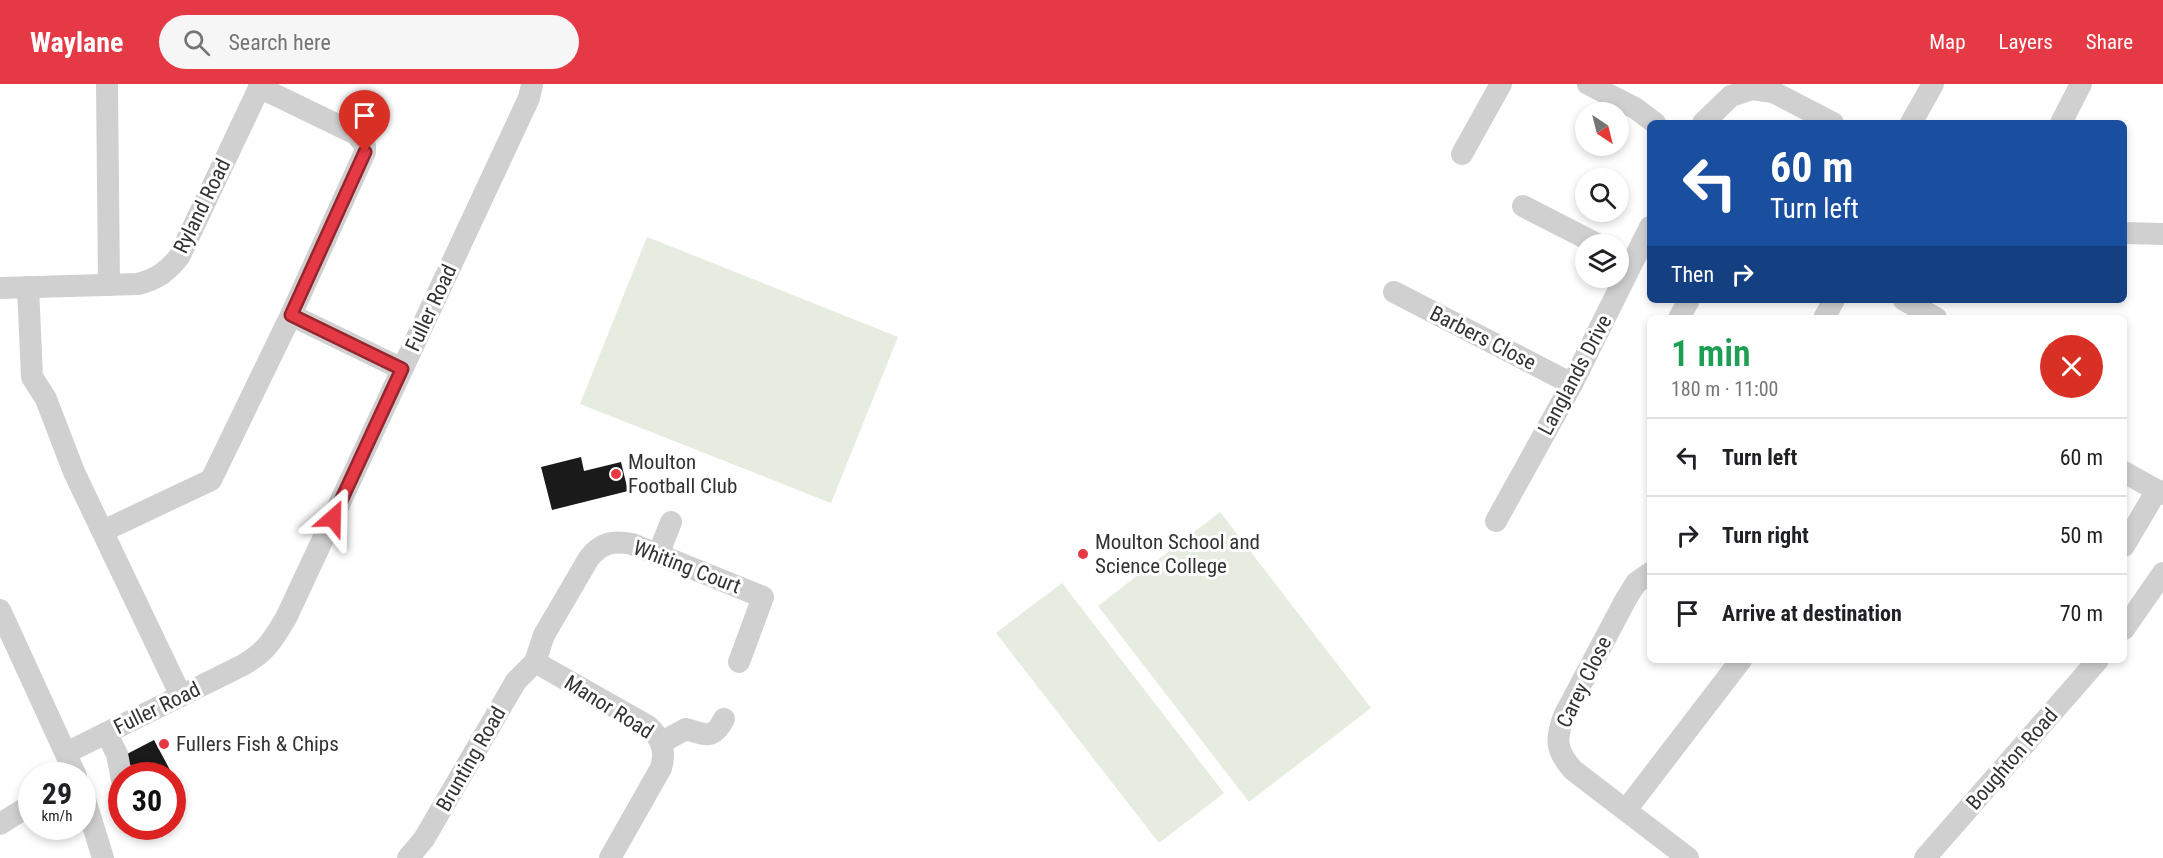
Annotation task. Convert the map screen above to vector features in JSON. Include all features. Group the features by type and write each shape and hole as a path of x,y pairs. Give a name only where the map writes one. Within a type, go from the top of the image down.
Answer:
{"street":[{"path":"107,84 108,285"},
{"name":"Fuller Road","path":"66,753 243,665 261,655 272,641 286,618 529,98 532,84"},
{"path":"1462,154 1501,84"},
{"path":"1588,84 1635,108 1651,120"},
{"path":"1913,120 1933,84"},
{"path":"2063,120 2081,84"},
{"path":"104,531 211,480 291,315 361,162 366,145 356,134 260,86"},
{"name":"Ryland Road","path":"0,288 138,284 152,280 171,267 188,238 260,86"},
{"path":"1706,120 1731,96 1752,89 1775,88 1828,120"},
{"path":"1523,206 1578,234"},
{"name":"Langlands Drive","path":"1629,254 1647,231"},
{"path":"2127,233 2163,234"},
{"path":"28,287 32,377 46,399 74,472 181,696"},
{"name":"Langlands Drive","path":"1496,521 1572,384 1613,288"},
{"name":"Barbers Close","path":"1394,292 1572,384"},
{"path":"1909,303 1931,315"},
{"path":"291,315 402,369"},
{"path":"2127,474 2160,492 2127,542"},
{"path":"658,555 671,522"},
{"name":"Whiting Court","path":"535,662 544,635 595,551 606,544 619,542 632,544 763,597 739,662"},
{"name":"Carey Close","path":"1647,575 1636,583 1626,599 1564,716 1559,730 1559,751 1573,770 1688,858"},
{"path":"2127,625 2160,586"},
{"path":"0,610 70,762"},
{"name":"Manor Road","path":"535,662 648,726 662,742 664,759 661,768 610,858"},
{"name":"Brunting Road","path":"408,858 424,839 516,681 535,662"},
{"path":"1626,810 1739,663"},
{"name":"Boughton Road","path":"1925,858 2095,663"},
{"path":"662,742 686,729 711,735 718,732 724,719"},
{"path":"106,733 119,762"},
{"path":"0,824 18,813"},
{"path":"96,835 103,858"}],"shaded area":[{"path":"647,237 898,337 831,503 580,404"},
{"path":"1220,512 1371,708 1249,802 1098,606"},
{"path":"1062,583 1224,793 1159,843 996,633"}],"building":[{"path":"581,457 584,471 621,462 628,491 552,510 541,467"},
{"path":"154,740 166,762 129,762 125,755"}],"place":[{"name":"Moulton Football Club","path":"616,474"},
{"name":"Moulton School and Science College","path":"1083,554"},
{"name":"Fullers Fish & Chips","path":"164,744"}],"route":[{"path":"333,518 402,369 291,315 365,152"}]}
